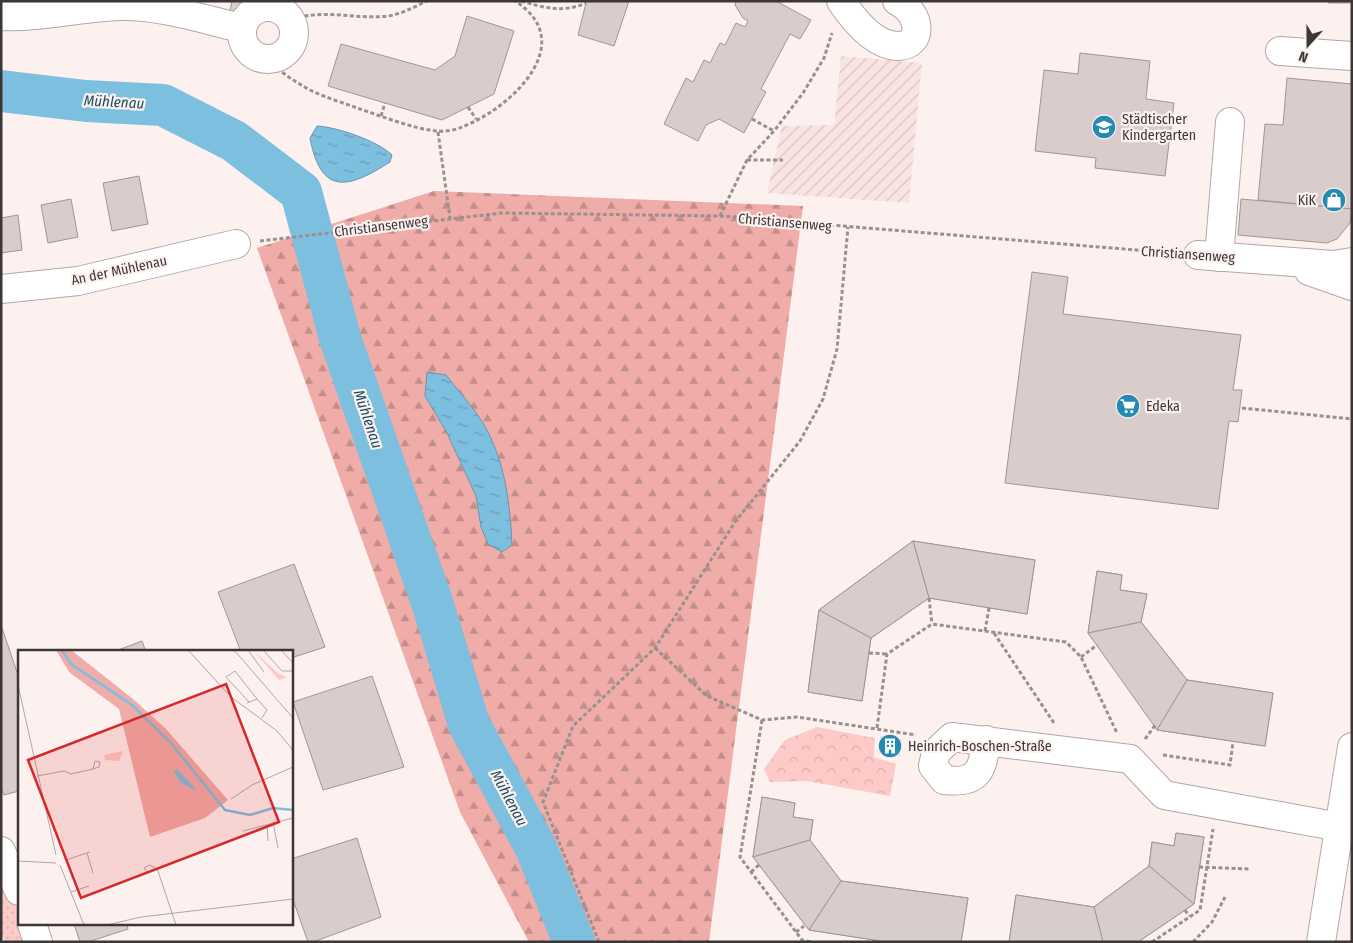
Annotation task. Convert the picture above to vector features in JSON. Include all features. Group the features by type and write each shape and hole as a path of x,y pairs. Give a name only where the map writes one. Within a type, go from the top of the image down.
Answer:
{"street":[{"path":"842,2 852,17 874,38 898,46 907,43 915,35 917,25 915,16 904,5 896,1"},
{"path":"1,16 38,8 85,5 123,6 147,8 241,28"},
{"path":"260,7 282,10 294,34 292,43 281,56 268,59 256,57 249,52 244,45 241,28 250,12 260,7"},
{"path":"1280,51 1352,56"},
{"path":"1208,256 1230,122"},
{"name":"An der Mühlenau","path":"1,289 78,281 236,244"},
{"name":"Christiansenweg","path":"1208,256 1333,265 1352,262"},
{"name":"Christiansenweg","path":"1279,261 1352,286"},
{"path":"986,740 984,760 976,775 963,782 944,780 933,766 936,752 952,737 986,740 1073,751 1142,756 1164,795 1340,827"},
{"path":"1321,942 1352,747"},
{"path":"1,851 18,889"},
{"path":"33,926 38,942"}],"path":[{"path":"282,10 311,16 385,16 399,14 427,1"},
{"path":"268,59 278,71 312,91 381,116 438,132 462,127 500,106 522,87 534,70 542,47 539,28 526,9 515,1"},
{"path":"521,1 550,10 573,9 586,3"},
{"path":"720,216 748,160 774,131 803,93 824,58 842,2"},
{"path":"381,116 385,103"},
{"path":"468,107 476,119"},
{"path":"752,119 774,131"},
{"path":"438,132 450,218"},
{"path":"748,160 783,160"},
{"name":"Christiansenweg","path":"291,238 342,230 502,213 720,216 1208,256"},
{"path":"599,942 543,802 572,726 655,648 735,522 800,441 823,398 837,349 848,227"},
{"path":"1242,408 1352,419"},
{"path":"929,598 932,624"},
{"path":"985,631 989,608"},
{"path":"868,653 886,654 932,624 1066,642 1081,657 1142,756 1230,765 1233,742"},
{"path":"993,632 1073,751"},
{"path":"1081,657 1097,645"},
{"path":"655,648 707,696 762,720 797,716 914,734 936,752"},
{"path":"877,728 886,654"},
{"path":"762,720 740,857 802,940 811,942"},
{"path":"1152,942 1200,910 1217,805"},
{"path":"752,872 759,865"},
{"path":"1199,866 1207,868 1218,866 1249,869"},
{"path":"1193,942 1212,922 1225,897"},
{"path":"1185,910 1190,916"},
{"path":"796,932 804,926"}],"shaded area":[{"path":"841,56 922,63 909,203 767,193 782,126 834,125"}],"green space":[{"path":"434,191 803,206 709,942 529,942 460,812 257,248"},
{"path":"817,727 875,738 874,757 896,764 890,796 807,781 770,782 764,769 785,740"},
{"path":"1,881 18,909 18,926 21,926 33,942 5,942 1,932"}],"water":[{"path":"317,126 346,132 367,140 392,155 390,162 361,178 349,182 338,182 329,178 321,170 310,138"},
{"path":"427,372 446,375 477,414 494,444 504,477 511,528 512,545 502,552 488,544 481,527 476,496 447,433 425,396"}],"building":[{"path":"232,1 251,1 250,4 236,12 230,11"},
{"path":"585,1 629,1 614,46 578,35"},
{"path":"736,1 776,1 811,20 800,39 790,34 761,89 766,92 744,133 719,119 706,125 698,141 664,124 686,78 693,82 704,60 710,63 720,43 725,45 736,23 745,27 748,21 743,18 735,5"},
{"path":"1329,1 1352,1 1352,3 1329,3"},
{"path":"467,16 514,31 494,94 442,120 328,86 341,44 435,70 455,56"},
{"name":"Städtischer Kindergarten","path":"1080,53 1150,61 1146,99 1174,103 1165,176 1095,168 1096,158 1035,151 1044,70 1078,74"},
{"path":"1287,78 1352,84 1352,209 1258,200 1265,124 1283,125"},
{"path":"139,176 148,224 112,231 103,183"},
{"path":"71,199 78,237 48,243 41,205"},
{"path":"1241,199 1352,209 1350,223 1337,239 1327,243 1238,235"},
{"path":"18,215 22,250 1,253 1,218"},
{"name":"Edeka","path":"1032,272 1068,277 1063,314 1241,335 1233,390 1242,390 1238,422 1229,421 1218,509 1005,483"},
{"path":"913,541 1035,560 1027,614 929,598 871,638 862,701 808,692 819,610"},
{"path":"913,541 1035,560 1027,614 929,598"},
{"path":"913,541 929,598 871,638 819,610"},
{"path":"294,564 325,647 292,658 292,650 240,650 218,592"},
{"path":"1097,571 1122,575 1120,590 1147,594 1141,622 1187,680 1273,693 1265,746 1157,730 1156,724 1088,633"},
{"path":"1097,571 1122,575 1120,590 1147,594 1141,622 1088,633"},
{"path":"819,610 871,638 862,701 808,692"},
{"path":"1141,622 1187,680 1157,730 1088,633"},
{"path":"1,625 18,675 18,791 4,795 1,788"},
{"path":"142,641 145,650 118,650"},
{"path":"372,676 404,767 323,790 293,702"},
{"path":"1187,680 1273,693 1265,746 1157,730"},
{"name":"Heinrich-Boschen-Straße","path":"881,737 901,740 899,755 879,752"},
{"path":"762,797 795,803 793,817 813,820 810,840 841,881 968,898 961,942 887,942 809,930 753,857"},
{"path":"762,797 795,803 793,817 813,820 810,840 753,857"},
{"path":"1176,833 1204,837 1194,904 1138,942 1009,942 1016,895 1094,907 1149,866 1152,842 1174,846"},
{"path":"1176,833 1204,837 1194,904 1149,866 1152,842 1174,846"},
{"path":"357,838 381,917 313,942 308,942 292,897 292,859"},
{"path":"810,840 841,881 809,930 753,857"},
{"path":"1149,866 1194,904 1138,942 1103,942 1094,907"},
{"path":"841,881 968,898 961,942 887,942 809,930"},
{"path":"1016,895 1094,907 1103,942 1009,942"},
{"path":"75,926 127,926 128,929 88,942 80,942"}],"waterway":[{"name":"Mühlenau","path":"1,91 86,101 163,105 234,141 301,192 340,338 433,605 469,724 536,848 574,942"}],"place":[{"name":"Städtischer Kindergarten","path":"1104,127"},
{"name":"KiK","path":"1334,200"},
{"name":"Edeka","path":"1128,406"},
{"name":"Heinrich-Boschen-Straße","path":"890,746"}]}
